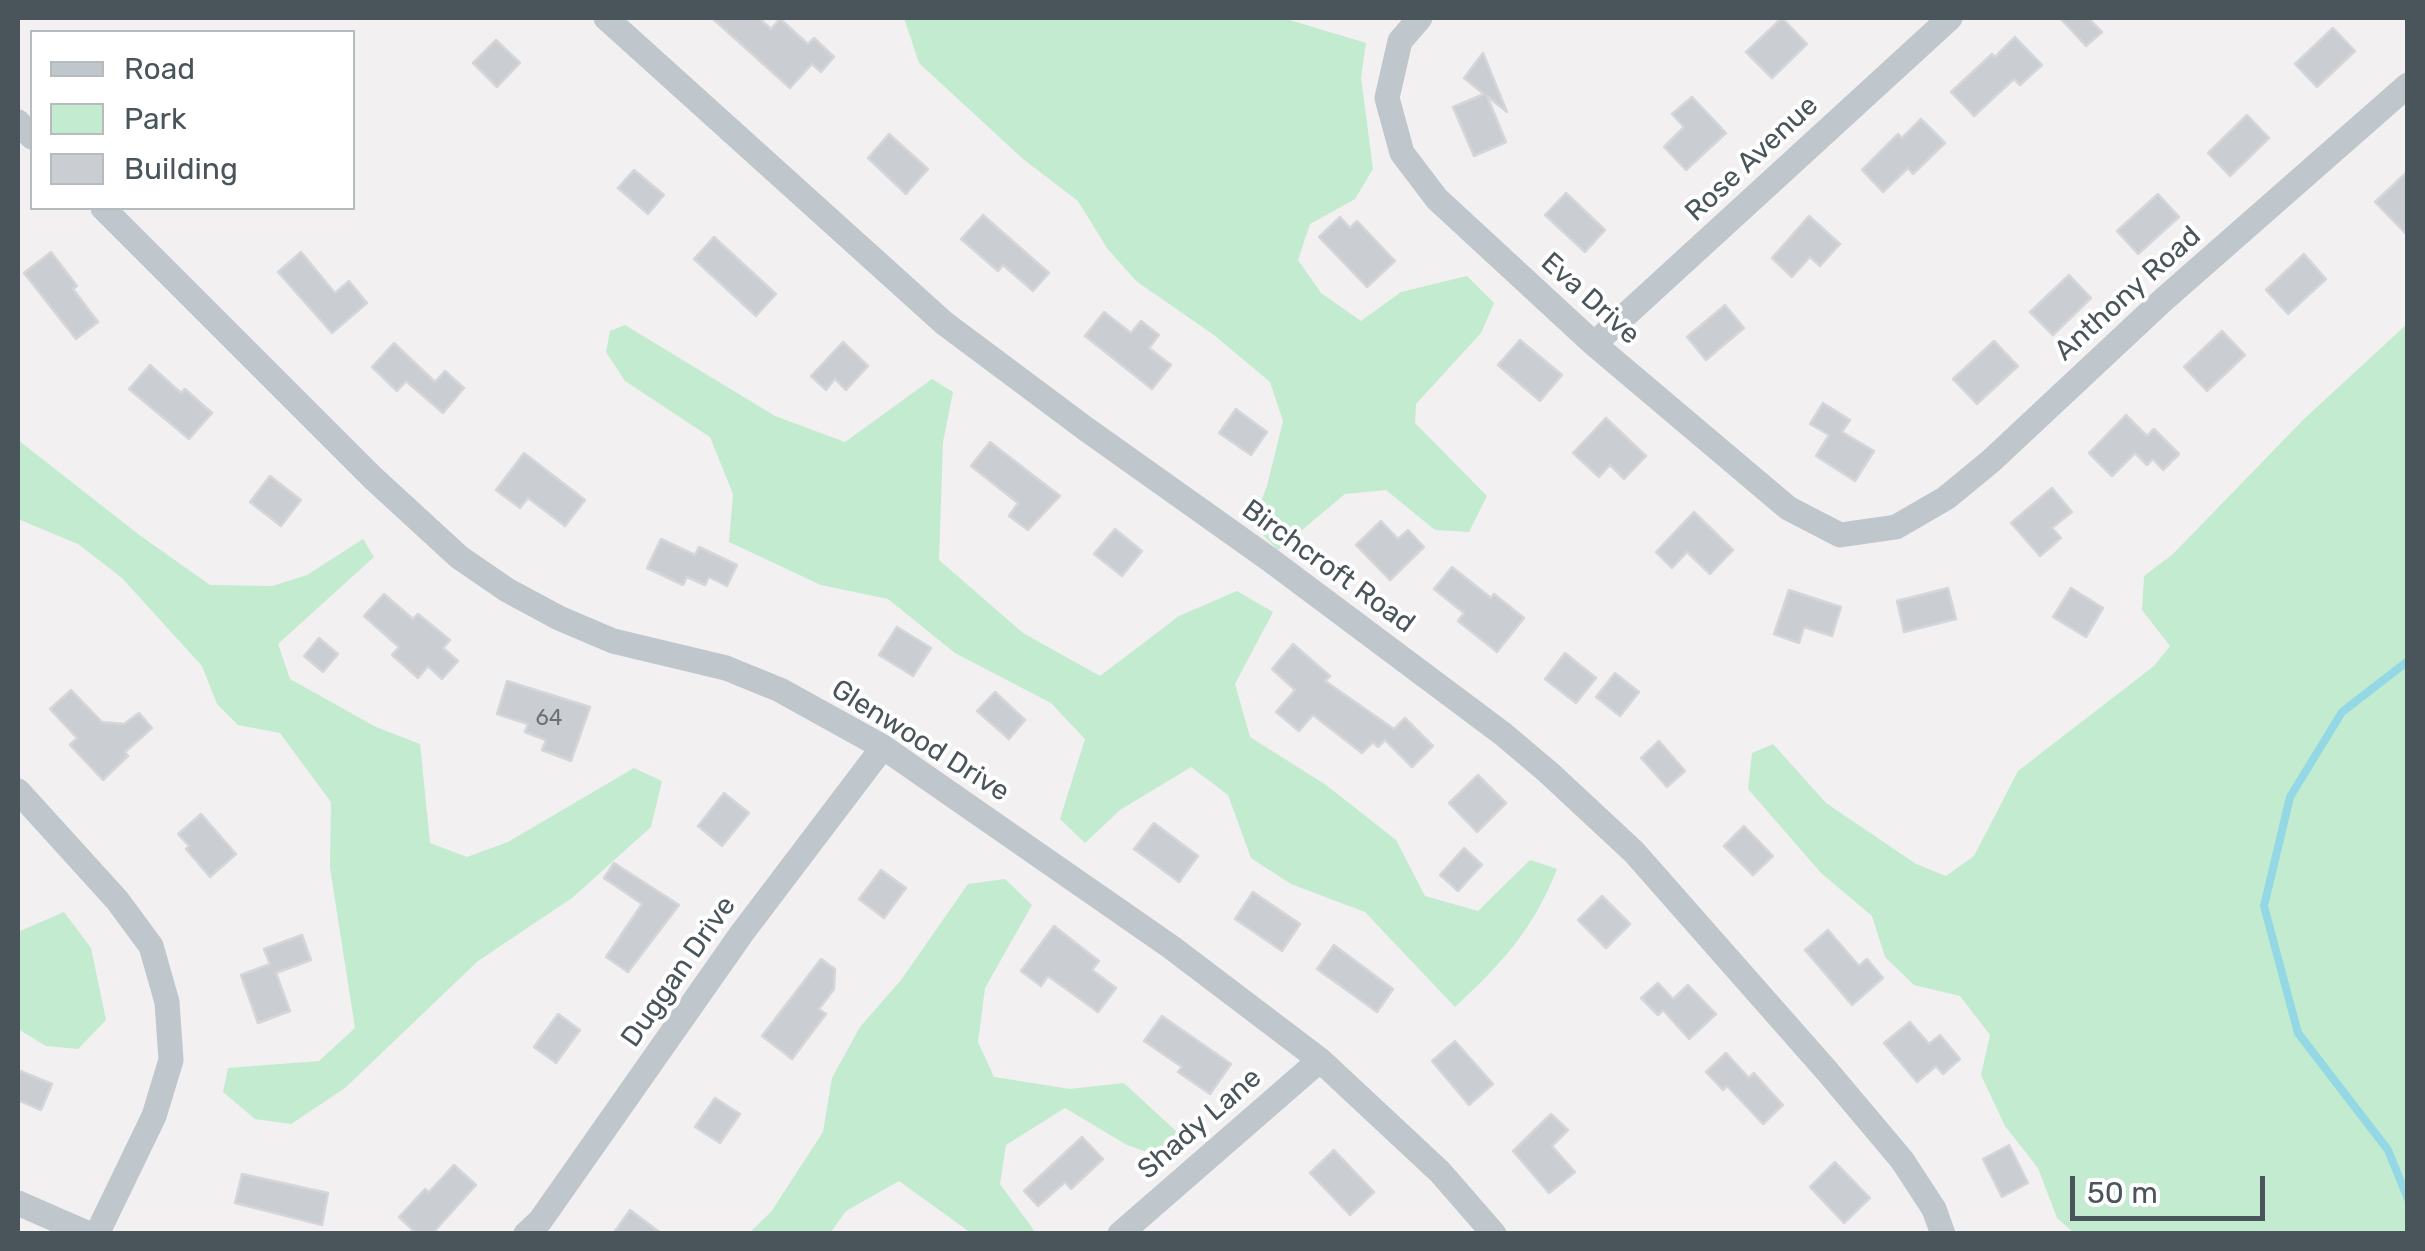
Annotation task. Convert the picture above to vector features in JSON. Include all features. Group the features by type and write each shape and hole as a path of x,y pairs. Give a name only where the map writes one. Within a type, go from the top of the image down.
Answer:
{"street":[{"name":"Birchcroft Road","path":"606,18 944,323 1268,559 1548,772 1634,852 1827,1070 1902,1160 1934,1210 1943,1234"},
{"name":"Eva Drive","path":"1420,18 1400,42 1387,98 1402,153 1437,200 1594,344 1788,508 1840,535 1879,530"},
{"name":"Rose Avenue","path":"1594,344 1950,18"},
{"name":"Anthony Road","path":"1879,530 1896,527 1946,498 1992,461 2162,301 2408,85"},
{"name":"Glenwood Drive","path":"105,210 373,478 459,557 559,618 612,640 726,668 780,690 883,746 1171,947 1320,1060 1440,1172 1494,1234"},
{"name":"Duggan Drive","path":"526,1234 540,1221 742,934 883,746"},
{"path":"18,790 117,900 151,946 167,1002 170,1060 160,1098 136,1157 97,1234"},
{"name":"Shady Lane","path":"1120,1234 1320,1060"},
{"path":"18,1203 89,1234"}],"green space":[{"path":"904,18 1283,18 1366,43 1361,78 1373,169 1355,199 1310,224 1298,260 1321,293 1361,321 1401,292 1467,276 1494,303 1481,333 1416,404 1415,423 1487,496 1469,532 1435,530 1386,490 1345,494 1278,550 1252,524 1267,486 1283,421 1270,382 1214,335 1136,281 1107,248 1078,201 1023,159 919,63"},
{"path":"2407,324 2407,1233 2074,1233 2057,1218 2038,1168 2005,1126 1981,1075 1990,1035 1960,996 1914,985 1885,957 1872,916 1821,873 1748,789 1752,753 1773,744 1826,803 1916,864 1946,876 1974,856 2018,771 2154,666 2170,646 2142,610 2144,576 2173,554 2304,419"},
{"path":"625,325 775,416 845,442 932,379 953,392 943,442 939,560 1023,633 1100,676 1179,616 1237,591 1273,612 1235,684 1250,737 1326,785 1396,840 1425,896 1478,911 1530,860 1557,869 1527,928 1502,960 1455,1007 1365,912 1291,884 1251,858 1228,795 1191,767 1120,810 1085,843 1060,819 1085,739 1051,703 955,653 888,599 821,585 729,542 733,494 710,437 625,381 606,352 610,331"},
{"path":"18,440 210,585 272,586 307,575 363,539 374,557 278,644 290,679 376,727 420,744 430,843 467,857 508,842 634,768 662,781 651,827 572,898 478,961 345,1088 291,1124 255,1119 223,1092 228,1068 319,1061 355,1028 330,868 331,802 280,733 238,725 217,704 202,666 122,578 78,544 18,519"},
{"path":"1005,879 1032,905 985,988 978,1042 994,1077 1070,1089 1124,1083 1178,1133 1170,1160 1127,1145 1065,1108 1006,1145 1000,1184 1036,1233 971,1233 899,1181 846,1211 830,1233 749,1233 771,1212 823,1132 832,1078 860,1027 901,980 968,884"},
{"path":"64,912 91,948 106,1020 78,1049 46,1046 18,1029 18,932"}],"building":[{"path":"712,18 759,18 771,29 780,19 808,44 814,38 834,57 821,72 812,64 790,88"},
{"path":"1782,18 1807,44 1772,78 1746,52"},
{"path":"2060,18 2088,18 2102,32 2086,46"},
{"path":"2333,28 2355,51 2317,87 2295,64"},
{"path":"2015,37 2042,65 2020,85 2014,79 1974,116 1951,92"},
{"path":"496,40 520,63 497,87 473,63"},
{"path":"1483,53 1507,112 1487,96 1506,142 1474,156 1453,107 1484,94 1464,78"},
{"path":"1692,97 1726,133 1686,170 1664,147 1684,127 1672,114"},
{"path":"2247,115 2269,138 2230,176 2208,153"},
{"path":"1921,119 1945,143 1913,174 1908,168 1883,192 1862,170 1898,134 1902,138"},
{"path":"889,134 928,169 906,194 868,158"},
{"path":"634,170 664,195 648,214 618,188"},
{"path":"2408,171 2408,236 2375,202"},
{"path":"1566,193 1605,230 1585,252 1545,215"},
{"path":"2158,194 2179,217 2138,254 2117,231"},
{"path":"983,215 1049,273 1033,291 1003,265 998,271 961,239"},
{"path":"1809,216 1840,244 1820,266 1810,257 1792,277 1772,258"},
{"path":"1340,217 1350,228 1357,221 1395,261 1367,287 1319,237"},
{"path":"714,237 776,294 756,316 694,259"},
{"path":"51,252 98,322 76,339 24,273"},
{"path":"301,252 335,293 349,281 367,303 332,333 278,272"},
{"path":"2304,254 2326,279 2288,314 2266,290"},
{"path":"2069,275 2091,298 2053,335 2030,312"},
{"path":"1725,305 1744,328 1706,360 1687,337"},
{"path":"1104,312 1131,333 1141,321 1159,335 1149,348 1171,365 1152,389 1085,336"},
{"path":"2222,331 2245,355 2207,391 2184,367"},
{"path":"1520,340 1562,375 1540,401 1498,365"},
{"path":"1994,341 2018,366 1977,404 1953,379"},
{"path":"843,342 868,366 846,390 835,379 826,390 811,376"},
{"path":"394,343 435,382 445,371 464,388 443,413 406,381 397,391 372,367"},
{"path":"150,365 181,393 185,389 212,413 189,439 129,389"},
{"path":"1823,403 1850,420 1842,432 1874,451 1855,481 1816,456 1829,435 1810,424"},
{"path":"1236,409 1267,432 1251,455 1219,433"},
{"path":"2126,415 2147,436 2154,429 2179,454 2163,470 2153,459 2147,465 2135,453 2112,476 2089,453"},
{"path":"1606,418 1646,456 1624,479 1610,465 1599,477 1573,453"},
{"path":"990,442 1060,496 1028,530 1009,516 1018,503 971,466"},
{"path":"524,453 585,500 565,526 528,498 520,508 496,490"},
{"path":"270,476 301,500 281,526 250,502"},
{"path":"2052,488 2072,512 2052,528 2061,538 2040,556 2011,523"},
{"path":"1694,512 1733,550 1710,574 1687,552 1672,568 1656,552"},
{"path":"1381,521 1398,539 1408,530 1424,547 1390,580 1356,545"},
{"path":"1115,529 1142,551 1122,576 1094,554"},
{"path":"661,539 695,555 699,547 737,565 727,586 709,577 705,585 687,577 683,585 647,568"},
{"path":"1452,567 1524,618 1497,652 1458,621 1464,613 1434,589"},
{"path":"1948,588 1956,619 1904,632 1897,601"},
{"path":"2071,588 2103,608 2086,637 2053,617"},
{"path":"1789,590 1841,607 1832,636 1804,627 1799,643 1774,634"},
{"path":"384,594 413,619 418,614 450,640 443,648 458,661 442,679 428,666 418,678 392,655 399,647 364,616"},
{"path":"897,627 931,648 913,676 879,655"},
{"path":"319,638 338,654 323,672 304,656"},
{"path":"1293,644 1330,676 1325,681 1394,729 1405,718 1433,746 1412,767 1385,740 1378,747 1373,742 1362,753 1313,715 1299,731 1276,712 1295,690 1272,669"},
{"path":"1565,653 1596,678 1576,703 1545,679"},
{"path":"1615,673 1639,692 1620,716 1596,697"},
{"path":"507,681 590,707 571,761 542,750 546,740 525,732 528,724 497,714"},
{"path":"71,690 102,722 124,724 139,713 152,728 125,752 128,756 103,780 70,745 77,738 50,709"},
{"path":"995,692 1025,720 1009,739 977,711"},
{"path":"1659,741 1685,771 1667,787 1641,758"},
{"path":"1478,775 1506,803 1477,832 1449,803"},
{"path":"724,793 749,813 722,846 698,826"},
{"path":"201,814 236,854 210,877 178,834"},
{"path":"1154,823 1198,856 1179,882 1134,849"},
{"path":"1744,826 1773,856 1753,875 1724,846"},
{"path":"1464,848 1482,865 1458,891 1440,875"},
{"path":"614,863 679,905 628,972 606,957 642,904 604,878"},
{"path":"881,870 906,888 884,918 859,899"},
{"path":"1253,892 1300,924 1282,951 1235,919"},
{"path":"1602,896 1630,924 1606,948 1578,920"},
{"path":"1054,926 1099,961 1092,970 1116,988 1098,1012 1048,976 1041,986 1021,971"},
{"path":"1828,930 1859,966 1867,959 1883,978 1852,1005 1805,950"},
{"path":"302,935 311,960 276,973 290,1011 258,1023 241,975 270,964 264,949"},
{"path":"1334,945 1393,989 1377,1012 1317,969"},
{"path":"821,959 835,969 834,989 819,1009 826,1014 792,1059 762,1036"},
{"path":"1658,983 1673,999 1688,985 1716,1014 1689,1039 1663,1010 1658,1015 1641,998"},
{"path":"558,1014 580,1030 556,1063 534,1047"},
{"path":"1162,1016 1231,1064 1210,1094 1178,1072 1182,1067 1144,1041"},
{"path":"1910,1022 1929,1044 1940,1035 1960,1059 1943,1074 1936,1066 1917,1082 1884,1043"},
{"path":"1455,1041 1493,1084 1469,1105 1432,1061"},
{"path":"1726,1053 1749,1078 1754,1073 1783,1105 1763,1124 1727,1086 1723,1090 1706,1072"},
{"path":"18,1070 52,1084 41,1110 18,1100"},
{"path":"715,1098 740,1114 720,1143 695,1127"},
{"path":"1551,1114 1568,1130 1552,1146 1575,1172 1549,1193 1513,1151"},
{"path":"1082,1137 1103,1159 1071,1189 1065,1182 1038,1206 1024,1191"},
{"path":"2009,1145 2028,1183 2002,1197 1983,1159"},
{"path":"1334,1150 1374,1192 1350,1215 1310,1173"},
{"path":"1835,1162 1870,1198 1844,1223 1810,1187"},
{"path":"454,1165 476,1185 432,1234 417,1234 399,1217"},
{"path":"242,1174 328,1193 322,1225 235,1203"},
{"path":"630,1210 662,1234 613,1234"}],"waterway":[{"path":"2408,661 2342,712 2290,797 2264,906 2298,1033 2388,1150 2408,1199"}]}
